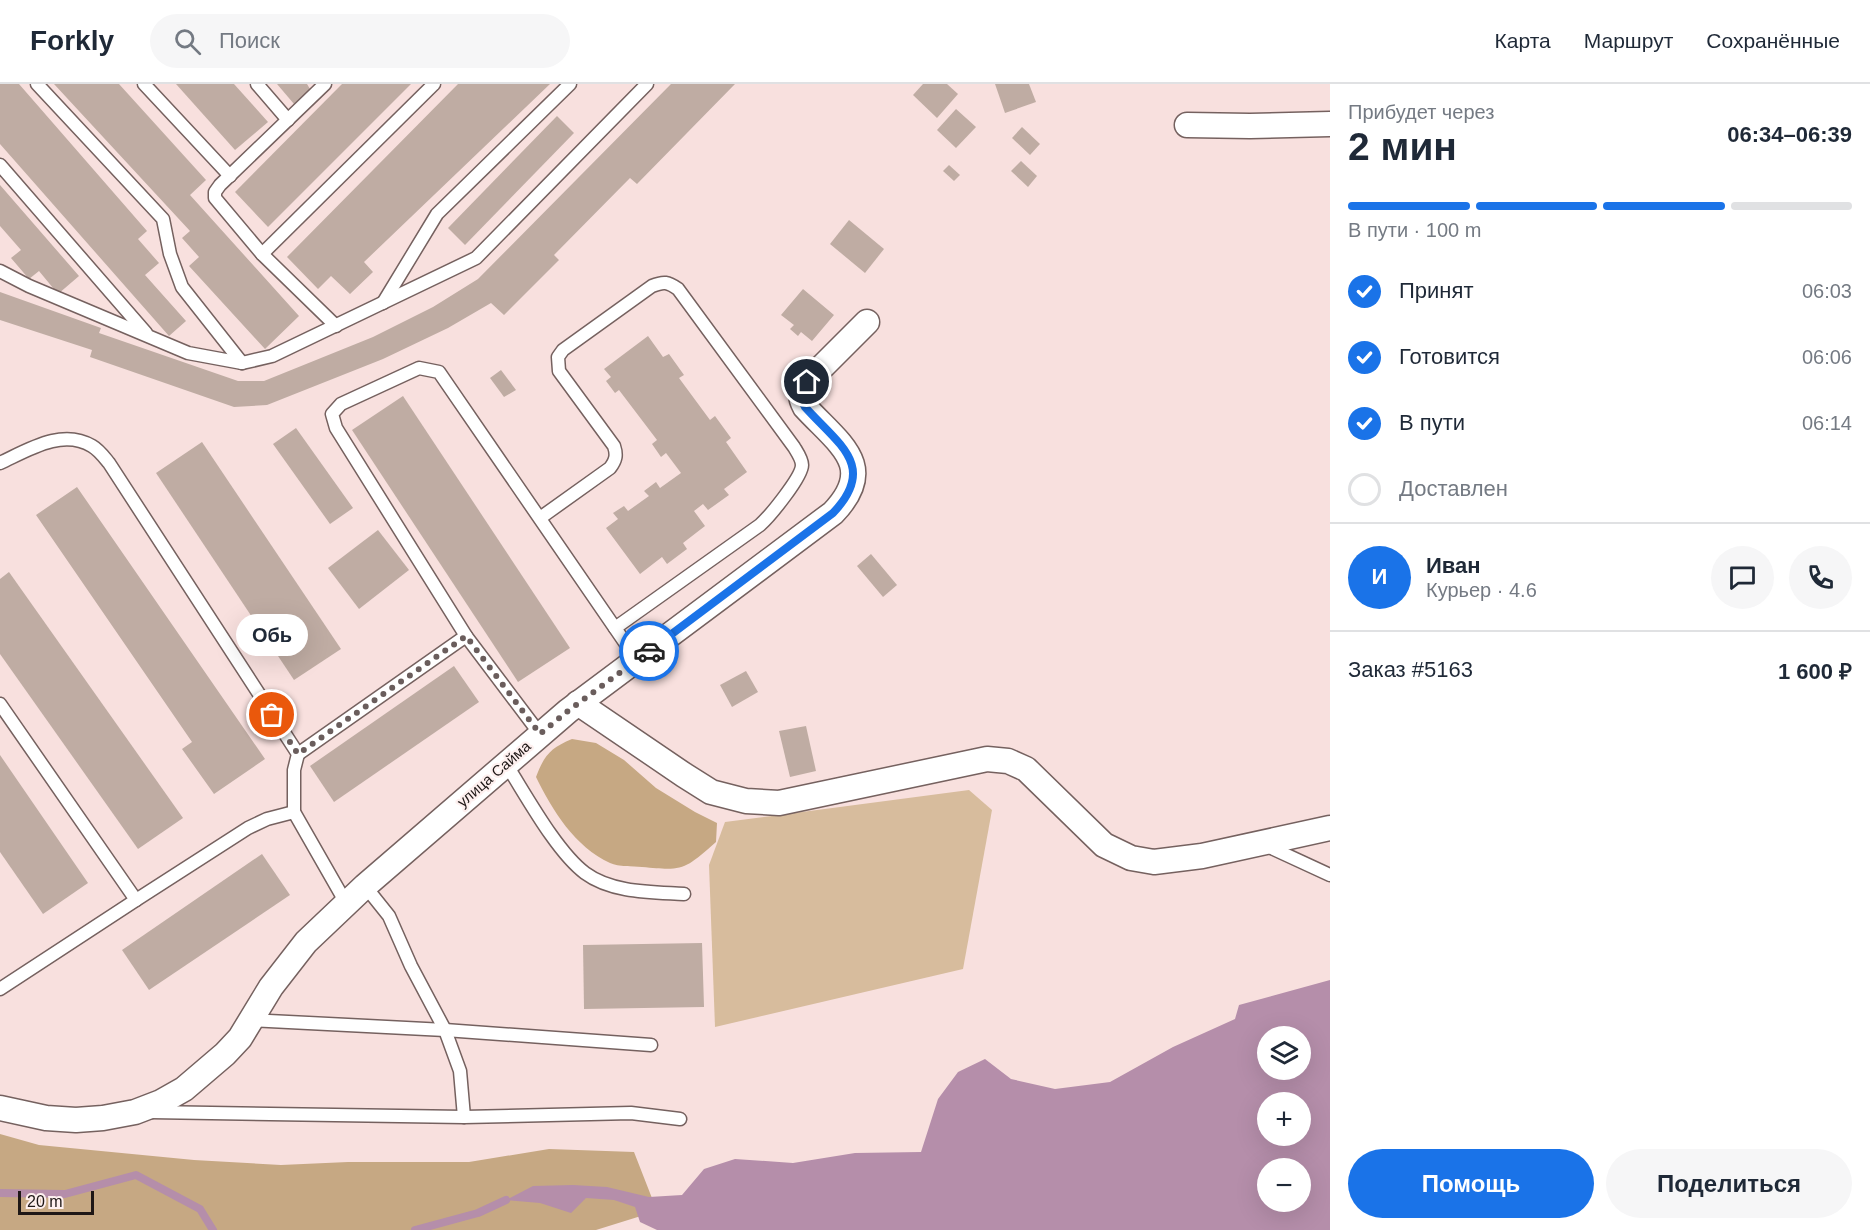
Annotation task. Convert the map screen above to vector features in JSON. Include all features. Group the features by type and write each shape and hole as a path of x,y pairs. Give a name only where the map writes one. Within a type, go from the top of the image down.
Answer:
{"street":[{"path":"1187,125 1330,124"},
{"name":"улица Сайма","path":"0,1108 46,1118 76,1120 103,1118 135,1112 161,1102 204,1074 240,1038 271,987 306,942 365,886 578,703 833,513 845,501 855,480 853,465 847,453 805,407 800,392 867,321"},
{"path":"578,703 711,792 746,801 779,803 987,759 1008,761 1026,769 1104,845 1131,858 1154,862 1202,856 1330,828"}],"lane":[{"path":"37,84 163,219 170,254 182,288 242,363"},
{"path":"144,84 230,176"},
{"path":"257,84 288,120"},
{"path":"325,84 230,176 215,192 215,198 262,254 336,326"},
{"path":"262,254 434,84"},
{"path":"382,304 437,214 570,84"},
{"path":"0,271 29,286 188,353 242,363 272,356 476,258 647,84"},
{"path":"0,165 149,336"},
{"path":"540,518 610,468 615,462 614,446 559,371 558,357 652,286 661,282 669,283 678,290 788,438 802,465 799,475 772,513 760,525 615,628"},
{"path":"540,734 466,636 336,428 332,414 341,404 419,368 439,372 637,660"},
{"path":"0,463 44,442 74,439 94,447 109,463 298,754"},
{"path":"346,903 294,812 294,770 298,754 466,636"},
{"path":"0,704 136,900"},
{"path":"506,764 565,854 586,874 614,886 647,892 684,894"},
{"path":"0,989 248,828 267,819 294,812"},
{"path":"1261,843 1330,875"},
{"path":"365,886 389,916 411,966 445,1030 459,1071 465,1117"},
{"path":"251,1020 445,1030 651,1045"},
{"path":"135,1112 465,1117 632,1113 680,1119"}],"shaded area":[{"path":"572,739 596,743 624,760 656,788 717,823 716,842 683,867 667,869 617,865 597,856 566,826 549,802 536,777 549,754"},
{"path":"969,790 992,810 963,969 715,1027 709,865 725,822"},
{"path":"1330,980 1330,1230 657,1230 640,1222 635,1207 614,1200 586,1198 571,1213 540,1203 506,1200 533,1186 607,1187 649,1197 682,1195 704,1169 735,1159 793,1163 855,1153 921,1152 938,1099 958,1072 985,1059 1011,1079 1055,1089 1110,1082 1173,1047 1235,1019 1239,1005"},
{"path":"0,1134 39,1145 194,1160 281,1165 348,1162 469,1162 549,1149 634,1152 657,1211 596,1230 0,1230"}],"building":[{"path":"0,84 19,84 147,231 138,239 159,263 145,275 186,321 169,336 0,144"},
{"path":"54,84 119,84 206,180 190,195 299,316 265,349 189,266 199,257 182,238 190,231"},
{"path":"176,84 234,84 268,122 235,150"},
{"path":"277,84 307,84 310,89 294,104"},
{"path":"342,84 411,84 268,227 235,192"},
{"path":"458,84 550,84 364,262 373,272 350,294 331,276 318,289 287,257"},
{"path":"671,84 735,84 637,184 630,178 554,255 559,260 504,315 491,303 448,328 383,359 267,405 234,407 90,357 92,350 0,320 0,292 101,328 99,333 238,381 264,381 373,337 433,307 478,279"},
{"path":"923,84 947,84 958,94 937,118 913,95"},
{"path":"995,84 1029,84 1036,102 1005,113"},
{"path":"956,109 976,127 956,148 937,130"},
{"path":"557,116 574,133 465,245 448,228"},
{"path":"1022,127 1040,144 1030,155 1012,138"},
{"path":"1021,161 1037,176 1028,187 1011,171"},
{"path":"949,165 960,175 954,181 943,171"},
{"path":"0,185 79,276 58,294 39,271 29,279 11,258 21,250 0,226"},
{"path":"849,220 884,249 865,273 830,244"},
{"path":"803,289 834,315 812,341 801,332 798,336 790,329 794,325 781,315"},
{"path":"648,336 663,357 669,354 684,375 679,378 710,420 715,416 731,438 726,442 747,472 724,489 729,495 708,510 703,504 694,511 705,526 683,543 687,549 667,564 662,557 640,574 606,528 618,519 613,513 624,506 628,511 649,496 644,491 656,482 660,488 681,473 666,453 661,457 652,444 657,440 619,390 615,393 606,381 611,377 604,369"},
{"path":"501,370 516,390 504,397 490,378"},
{"path":"403,396 570,648 518,682 352,430"},
{"path":"296,428 353,508 330,524 273,444"},
{"path":"202,442 341,649 294,680 156,473"},
{"path":"77,487 265,759 214,794 182,749 192,742 36,515"},
{"path":"378,530 409,570 359,609 328,568"},
{"path":"871,554 897,585 883,597 857,566"},
{"path":"9,572 183,818 138,849 0,654 0,579"},
{"path":"454,666 479,702 334,802 310,766"},
{"path":"746,671 758,692 732,707 720,685"},
{"path":"806,726 816,771 790,777 779,731"},
{"path":"0,755 88,883 43,914 0,852"},
{"path":"262,854 290,895 149,990 122,950"},
{"path":"702,943 704,1007 584,1009 583,945"}],"waterway":[{"path":"0,1193 65,1194 136,1175 200,1209 213,1230"},
{"path":"415,1230 478,1213 506,1200"}],"way so far":[{"path":"272,715 298,754 466,636 540,734 649,651"}],"place":[{"name":"Обь","path":"272,715"}],"route":[{"path":"649,651 833,513 851,491 855,480 853,465 847,453 805,407 801,399 800,392 807,382"}]}
